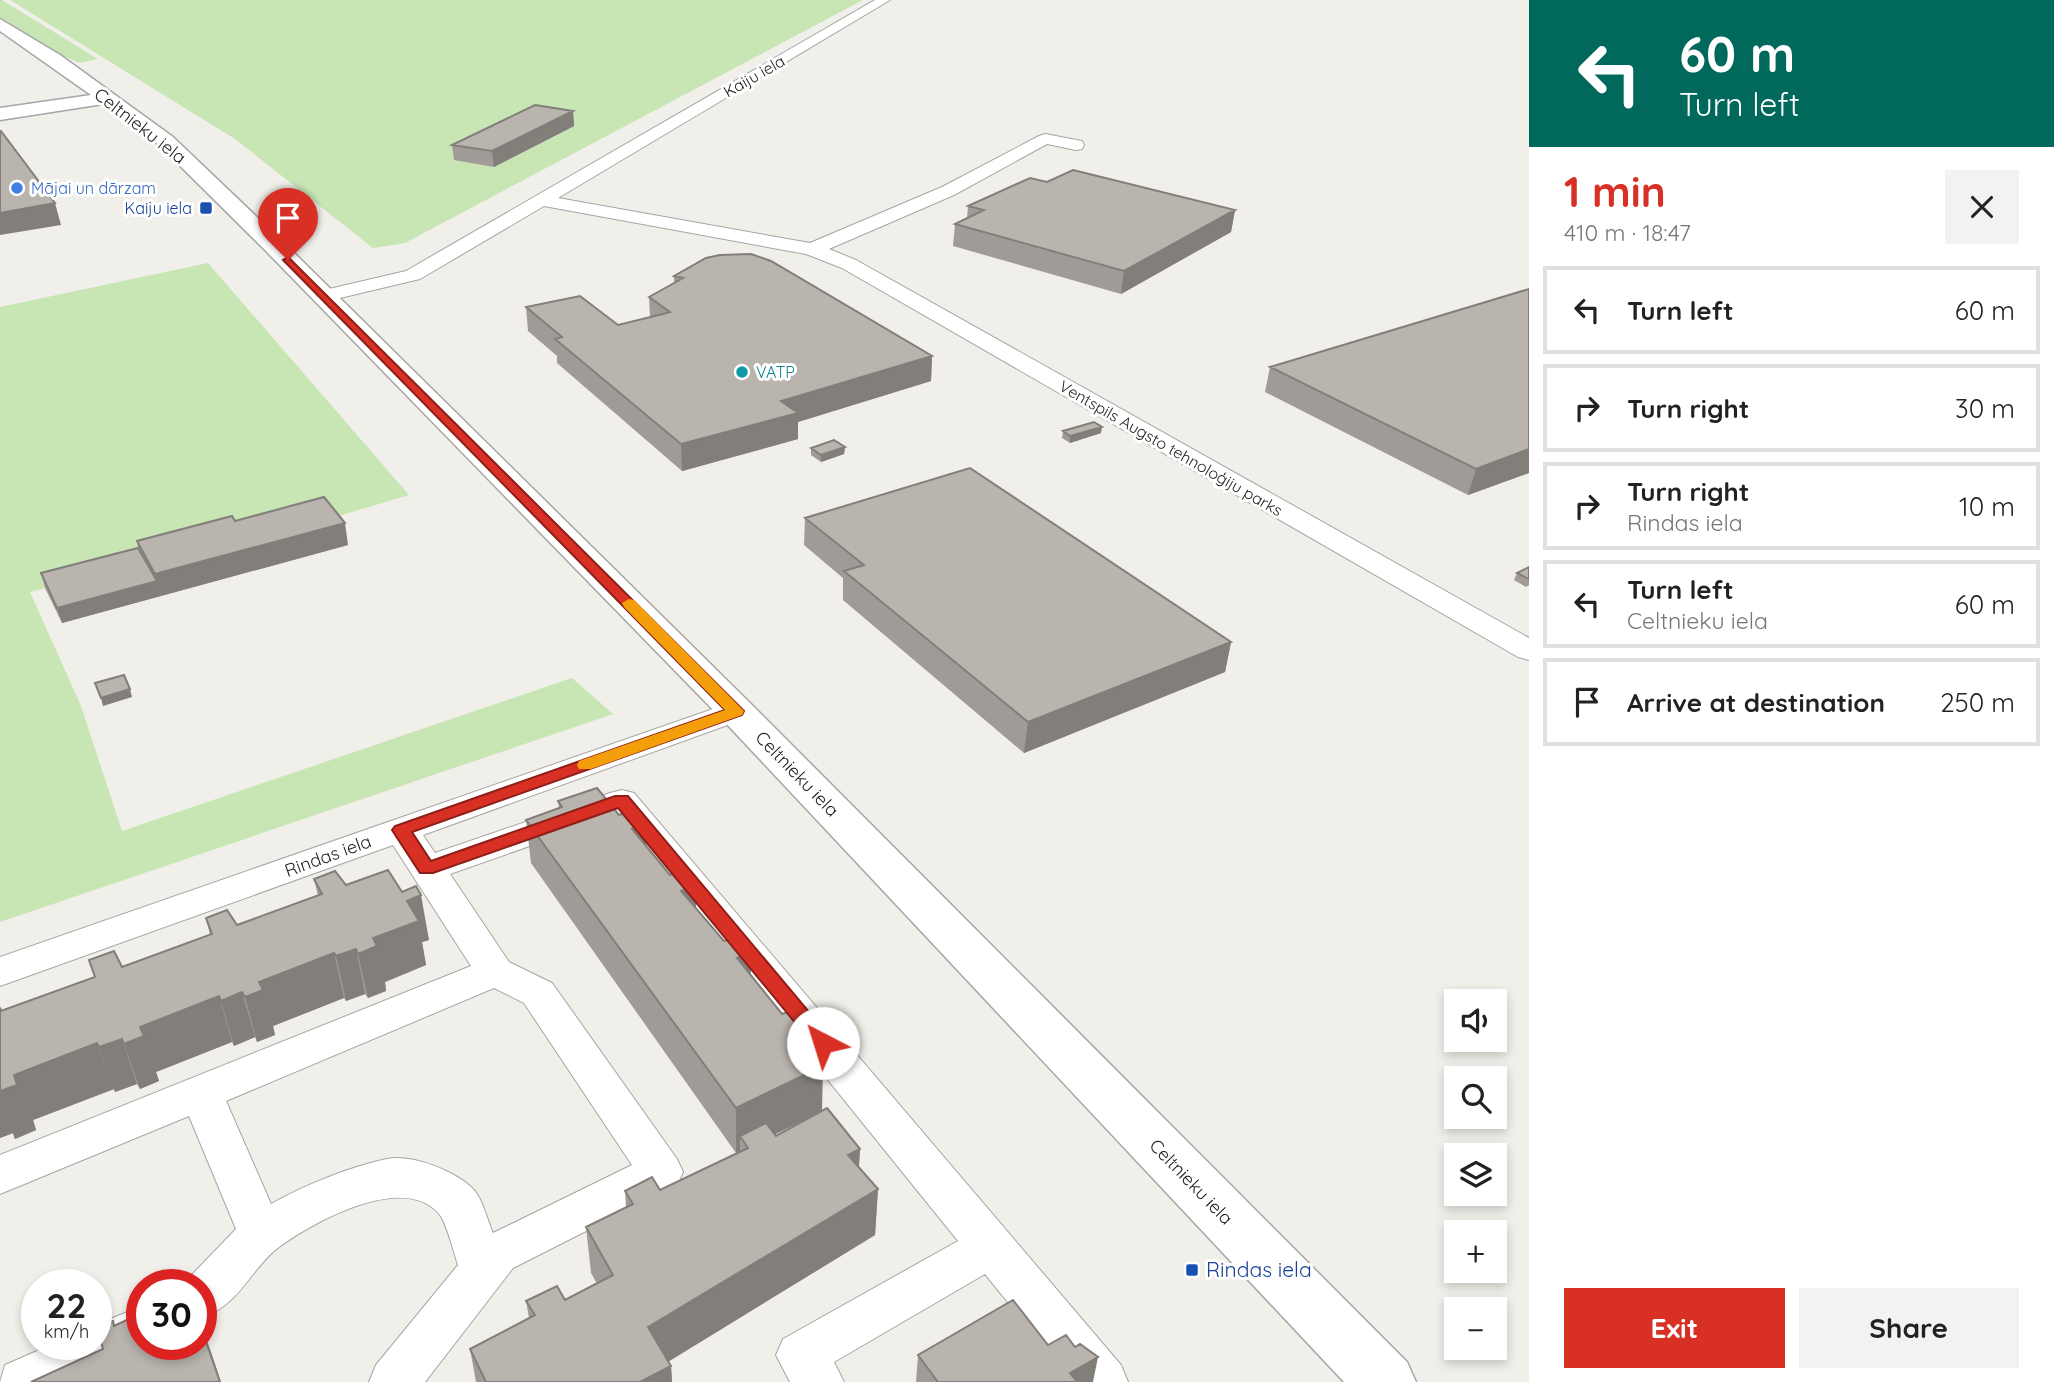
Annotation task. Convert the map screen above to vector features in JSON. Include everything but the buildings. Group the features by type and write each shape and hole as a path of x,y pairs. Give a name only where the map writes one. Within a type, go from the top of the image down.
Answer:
{"street":[{"name":"Kaiju iela","path":"323,296 413,275 884,0"},
{"name":"Celtnieku iela","path":"0,24 166,141 736,711 1385,1382"},
{"path":"0,114 106,98"},
{"path":"812,249 948,191 1045,139 1076,145"},
{"name":"Ventspils Augsto tehnoloģiju parks","path":"540,200 746,235 812,249 849,264 1529,651"},
{"name":"Rindas iela","path":"0,972 736,711"},
{"path":"427,869 622,800 1103,1382"},
{"path":"394,1382 496,1254 661,1172 538,993 495,972 401,830"},
{"path":"0,1175 495,972"},
{"path":"201,1093 261,1234"},
{"path":"217,1284 261,1234 315,1202 390,1177 429,1183 458,1203 484,1271"},
{"path":"819,1382 801,1355 992,1246"},
{"path":"23,1382 126,1335"}],"green space":[{"path":"0,0 98,59 80,63 56,53 0,17"},
{"path":"10,0 863,0 405,243 373,248 235,139"},
{"path":"208,263 409,495 328,519 237,538 30,592 81,706 122,831 572,678 613,714 0,922 0,307"}],"slow traffic":[{"path":"585,765 736,711 629,603"}],"place":[{"name":"Mājai un dārzam","path":"17,188"},
{"name":"Kaiju iela","path":"206,208"},
{"name":"VATP","path":"742,372"},
{"name":"Rindas iela","path":"1192,1270"}],"route":[{"path":"288,260 736,711 401,830 427,869 622,800 823,1043"}]}
